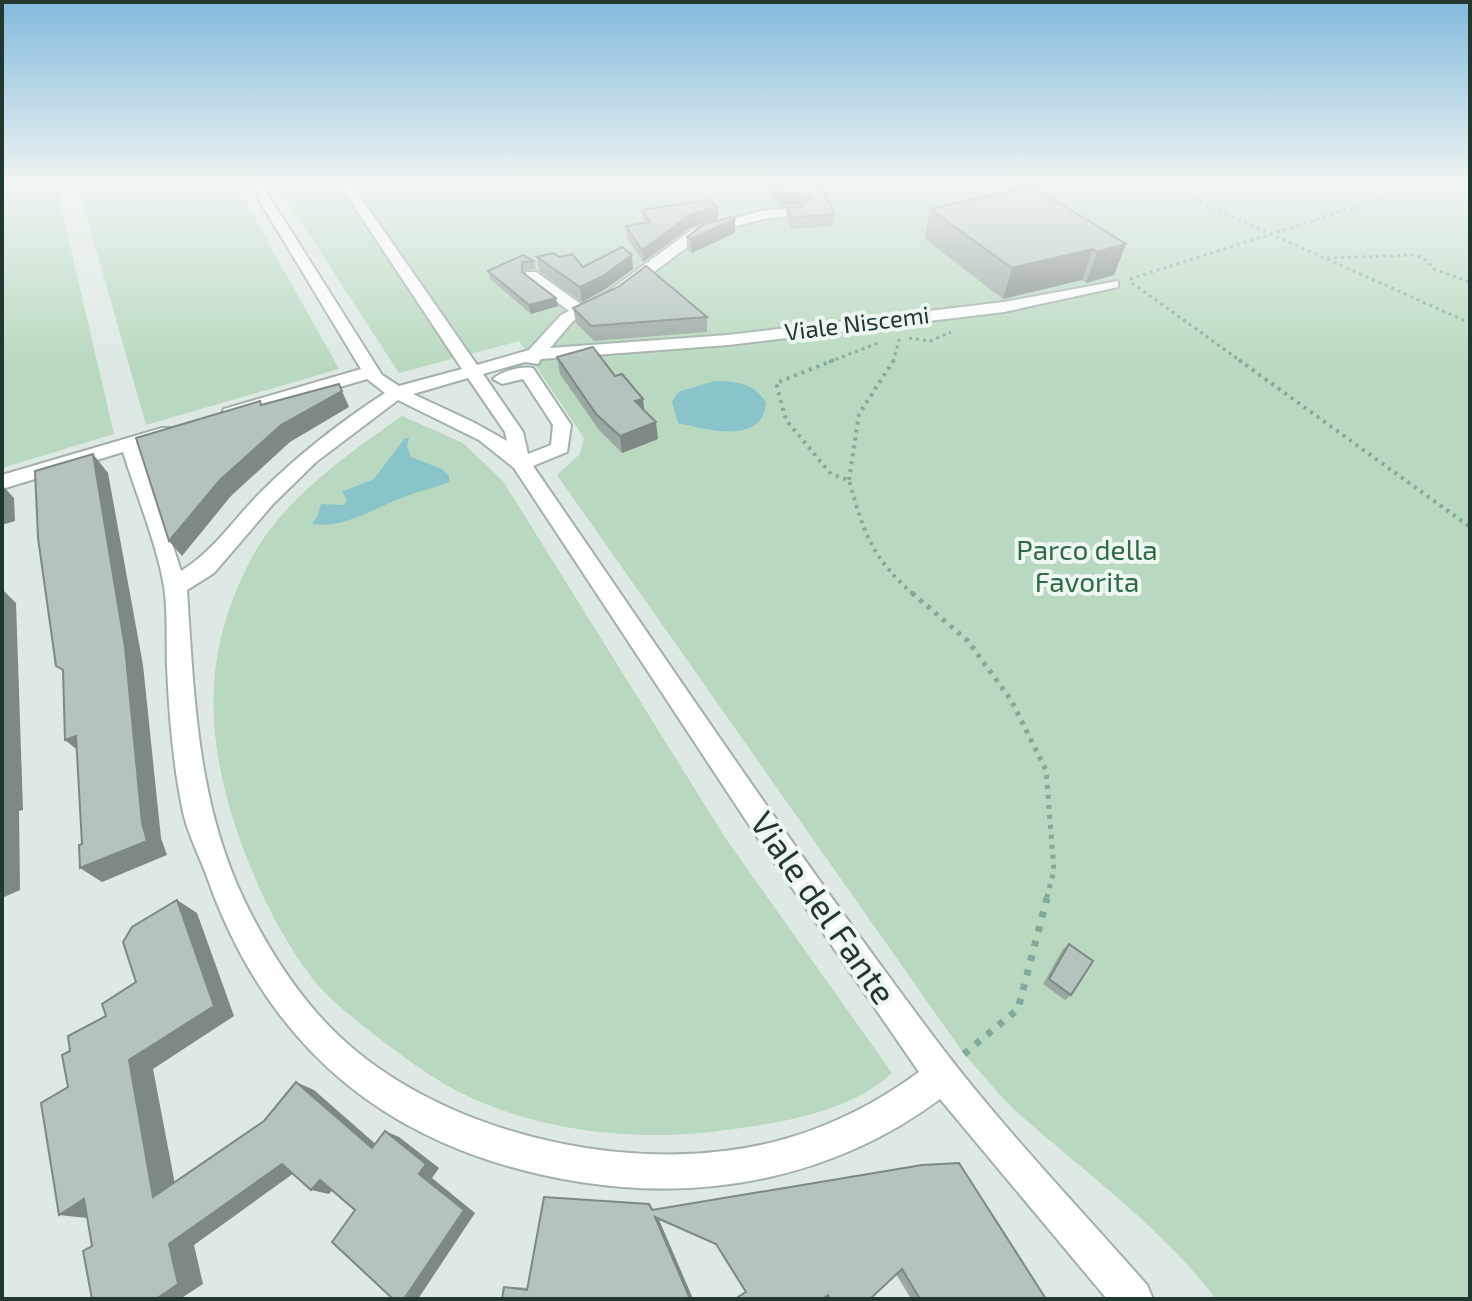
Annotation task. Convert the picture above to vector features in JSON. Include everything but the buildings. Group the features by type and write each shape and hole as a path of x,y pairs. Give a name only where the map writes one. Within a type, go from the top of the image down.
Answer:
{"street":[{"path":"293,246 370,372 411,398 485,433 521,464"},
{"path":"387,246 514,432 521,464"},
{"path":"527,372 535,354 567,318 612,296 680,246"},
{"path":"531,275 580,311"},
{"name":"Viale Niscemi","path":"476,378 535,354 898,327 1120,282"},
{"path":"219,417 370,372"},
{"path":"175,586 206,567 266,499 352,423 411,398 476,378 527,372"},
{"path":"521,464 560,448 562,425 527,372"},
{"path":"2,482 189,426"},
{"path":"130,444 175,586 187,760 194,799 237,918 265,970 306,1025 356,1070 417,1112 478,1139 547,1160 646,1172 724,1169 796,1154 860,1129 920,1094 943,1076"},
{"name":"Viale del Fante","path":"521,464 761,819 943,1076 1133,1299"}],"path":[{"path":"1120,282 1234,246"},
{"path":"1297,246 1470,323"},
{"path":"1326,259 1416,255 1428,261 1433,269 1470,282"},
{"path":"1120,282 1470,527"},
{"path":"898,327 919,343 939,340 983,313 998,308"},
{"path":"849,480 831,474 786,420 776,383 898,327"},
{"path":"898,327 895,359 859,414 849,480 865,536 893,576 968,641 1011,700 1046,770 1054,871 1018,1009 964,1054"}],"green space":[{"path":"2,246 70,246 114,434 2,468"},
{"path":"95,246 270,246 339,369 146,425"},
{"name":"Parco della Favorita","path":"316,246 1470,246 1470,1299 1216,1299 1147,1224 1018,1113 964,1054 557,475 580,454 584,438 519,341 399,373"},
{"path":"402,416 463,443 503,481 726,839 892,1073 877,1085 821,1111 780,1122 706,1133 634,1135 563,1126 494,1107 440,1081 344,1010 319,986 300,961 259,887 226,793 214,727 216,662 234,596 262,540 316,481"}],"water":[{"path":"715,381 744,384 761,396 766,403 755,425 744,430 716,431 678,423 672,402 678,392"},
{"path":"405,438 409,438 407,446 411,457 442,469 449,476 449,482 346,521 312,524 321,504 344,505 347,499 342,492 374,479"}]}
